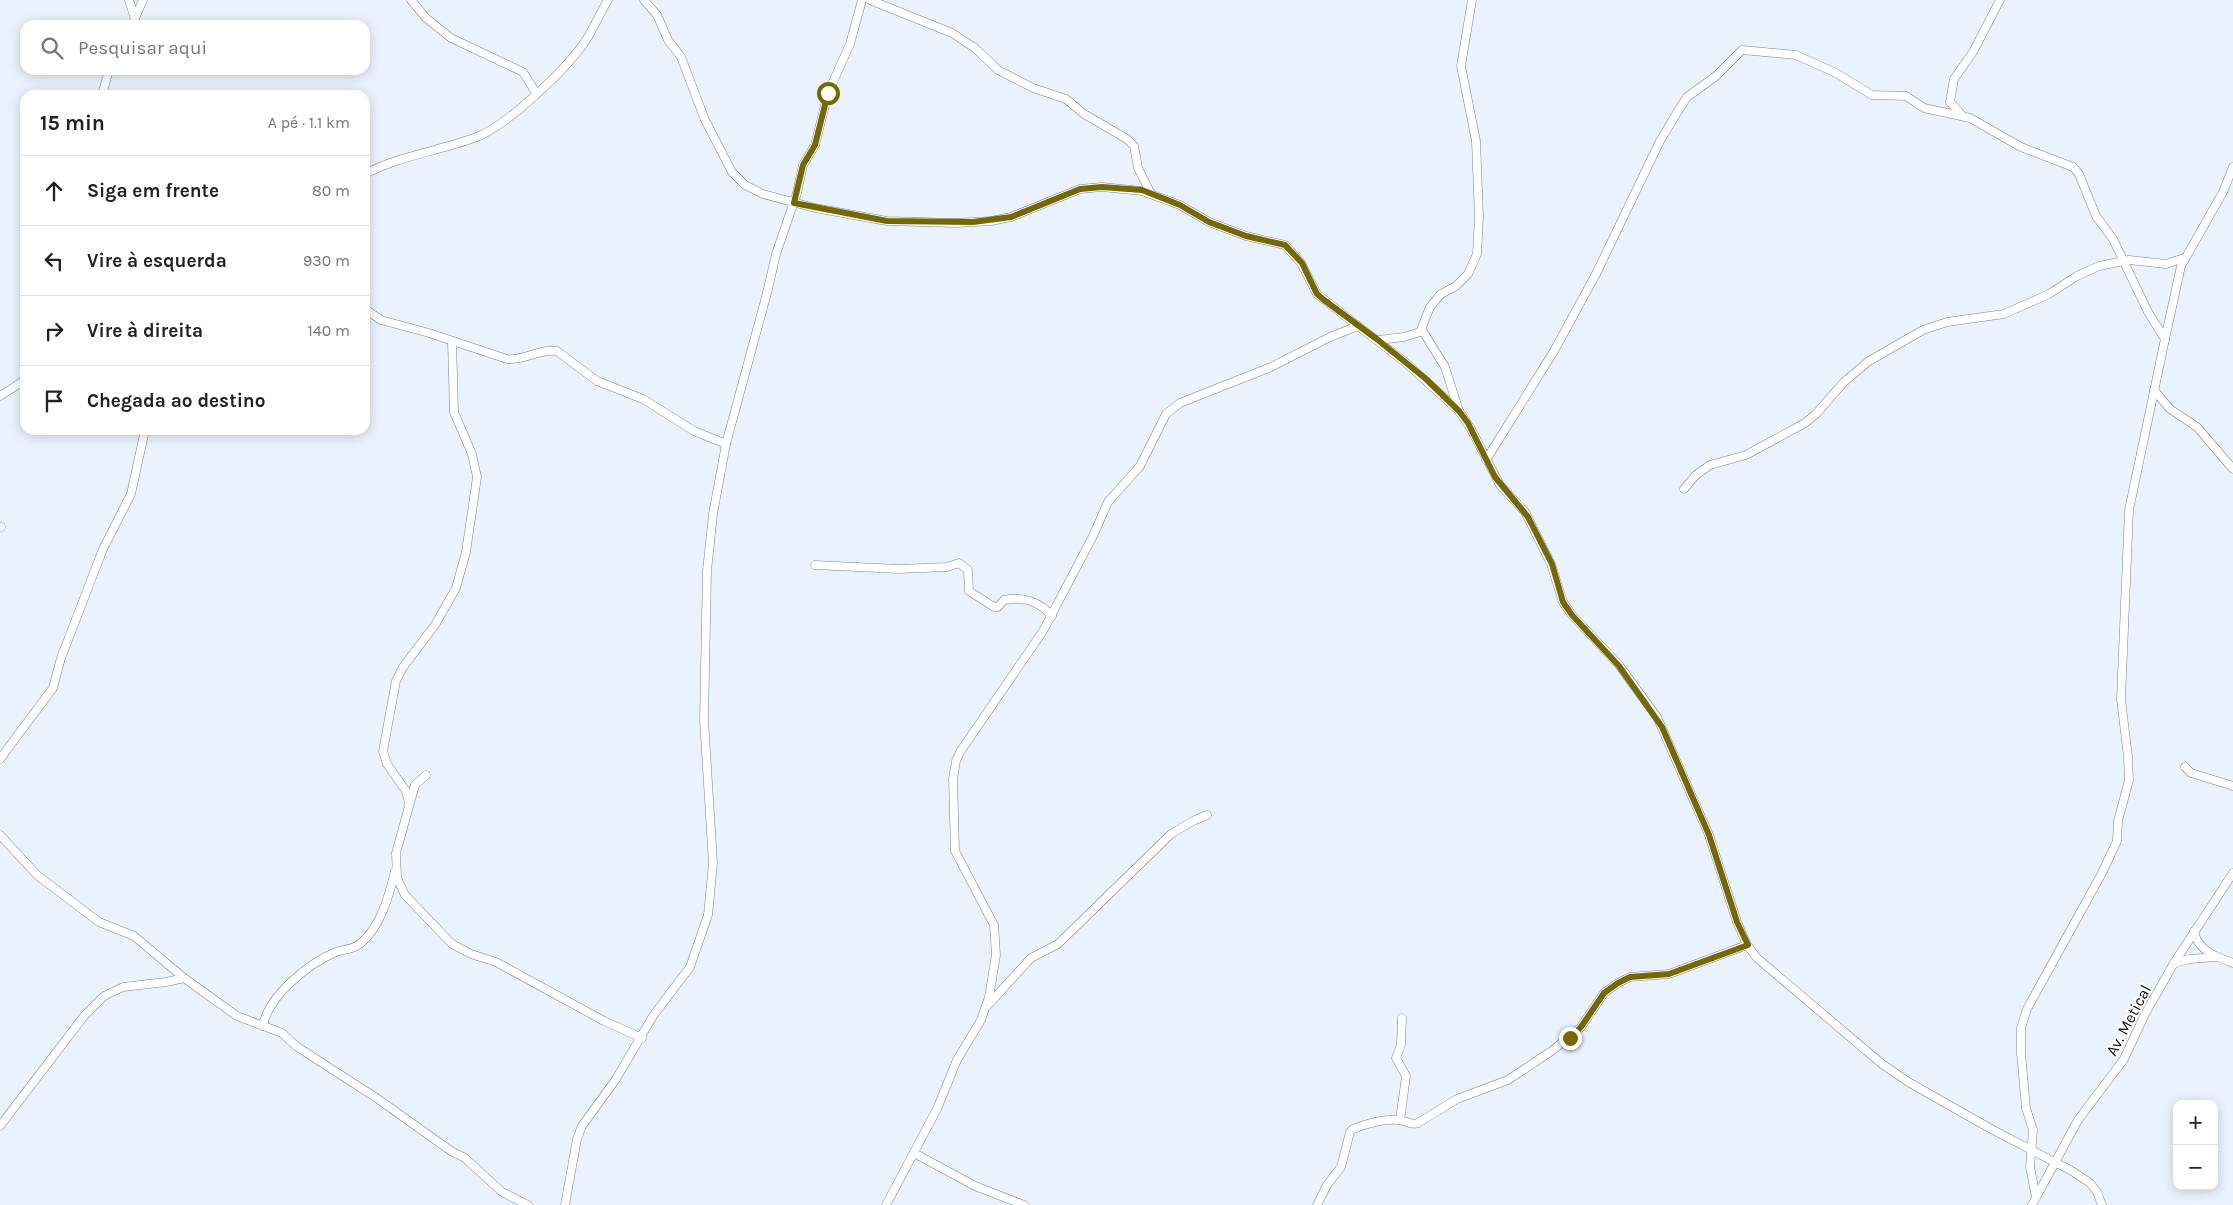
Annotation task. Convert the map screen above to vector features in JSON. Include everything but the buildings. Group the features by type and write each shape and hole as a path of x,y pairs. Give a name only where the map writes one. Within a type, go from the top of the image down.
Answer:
{"street":[{"path":"130,0 133,20"},
{"path":"134,20 144,0"},
{"path":"411,0 426,18 451,38 523,72 536,93"},
{"path":"370,171 380,166 475,138 516,111 572,58 586,39 608,0"},
{"path":"644,0 657,15 668,40 682,57 705,120 732,172 737,179 763,194 794,203 887,221 982,222 1011,217 1080,189 1102,187 1150,192 1224,228 1254,239 1285,245 1302,263 1317,294 1378,340 1459,411 1471,429 1500,485 1526,512 1552,564 1563,602 1572,615 1619,666 1662,727 1709,835 1737,922 1748,945 1757,958 1882,1064 1917,1087 2056,1161 2090,1183 2102,1205"},
{"path":"565,1205 577,1139 582,1126 616,1080 653,1016 690,967 711,902 712,854 704,720 707,571 713,514 726,444 776,254 794,203 803,165 815,145 828,93 850,44 862,0"},
{"path":"870,0 952,34 975,48 998,70 1012,78 1066,99 1084,114 1127,139 1134,146 1138,168 1150,192"},
{"path":"1378,340 1404,337 1422,330 1430,307 1441,294 1456,286 1468,274 1477,254 1479,217 1476,142 1461,66 1472,0"},
{"path":"1962,116 1950,102 1954,79 1973,52 2000,0"},
{"path":"1486,460 1554,351 1636,195 1660,141 1678,111 1687,98 1716,76 1737,53 1748,50 1796,55 1836,73 1872,96 1906,96 1924,108 1980,122 2021,147 2073,167 2079,174 2096,216 2113,239 2125,260 2148,312 2165,338"},
{"path":"103,90 108,75"},
{"path":"2034,1201 2030,1167 2033,1150 2033,1130 2026,1108 2021,1068 2022,1021 2064,939 2115,848 2118,821 2128,780 2128,757 2121,699 2129,510 2173,294 2184,258 2223,192 2233,167"},
{"path":"1684,489 1696,475 1710,465 1746,455 1811,419 1835,391 1864,365 1912,335 1947,322 2004,314 2049,294 2090,269 2125,260 2166,264 2184,258"},
{"path":"370,312 381,320 507,360 520,360 551,350 557,351 597,381 643,399 694,431 726,444"},
{"path":"886,1205 940,1102 957,1060 972,1038 987,1006 996,955 994,925 955,851 954,770 963,747 996,702 1052,616 1108,502 1145,458 1166,414 1180,403 1271,367 1322,341 1358,326"},
{"path":"1422,330 1445,366 1459,411"},
{"path":"409,803 406,790 387,764 383,752 396,681 403,667 435,625 456,588 466,552 477,478 472,454 454,412 452,341"},
{"path":"0,396 20,383"},
{"path":"2154,390 2170,409 2197,427 2233,469"},
{"path":"0,759 53,688 61,658 102,549 130,494 144,435"},
{"path":"815,565 899,569 948,567 959,563 968,570 970,590 994,607 998,607 1004,600 1021,599 1043,606 1052,616"},
{"path":"2185,767 2190,773 2233,786"},
{"path":"263,1026 271,1003 298,975 322,958 357,946 367,936 383,912 396,867 399,839 409,803 415,785 426,775"},
{"path":"987,1006 1031,958 1042,950 1058,944 1171,834 1192,821 1207,815"},
{"path":"0,835 37,875 99,922 134,936 184,978 237,1016 282,1033 296,1046 378,1099 450,1151 464,1158 502,1192 528,1205"},
{"path":"396,867 398,883 406,895 452,944 471,954 496,962 604,1021 642,1038"},
{"name":"Av. Metical","path":"2034,1201 2086,1107 2124,1060 2145,1014 2174,963 2233,873"},
{"path":"2194,931 2195,939 2216,957 2233,963"},
{"path":"1316,1205 1327,1185 1342,1167 1352,1130 1400,1120 1414,1124 1463,1096 1508,1080 1570,1038 1581,1027 1604,993 1630,977 1669,974 1748,945"},
{"path":"2174,963 2190,959 2216,957"},
{"path":"0,1126 84,1016 104,996 123,987 184,978"},
{"path":"1400,1120 1406,1076 1396,1058 1402,1045 1402,1018"},
{"path":"914,1153 975,1186 1024,1205"}],"route":[{"path":"828,93 815,145 800,173 794,203 887,221 973,222 1011,217 1080,189 1102,187 1150,192 1193,211 1209,222 1224,228 1261,241 1285,245 1302,263 1317,294 1426,379 1459,411 1468,423 1488,466 1500,485 1526,512 1535,534 1552,564 1563,602 1572,615 1608,652 1657,717 1709,835 1721,867 1737,922 1748,945 1669,974 1630,977 1618,983 1604,993 1581,1027 1570,1038"}]}
